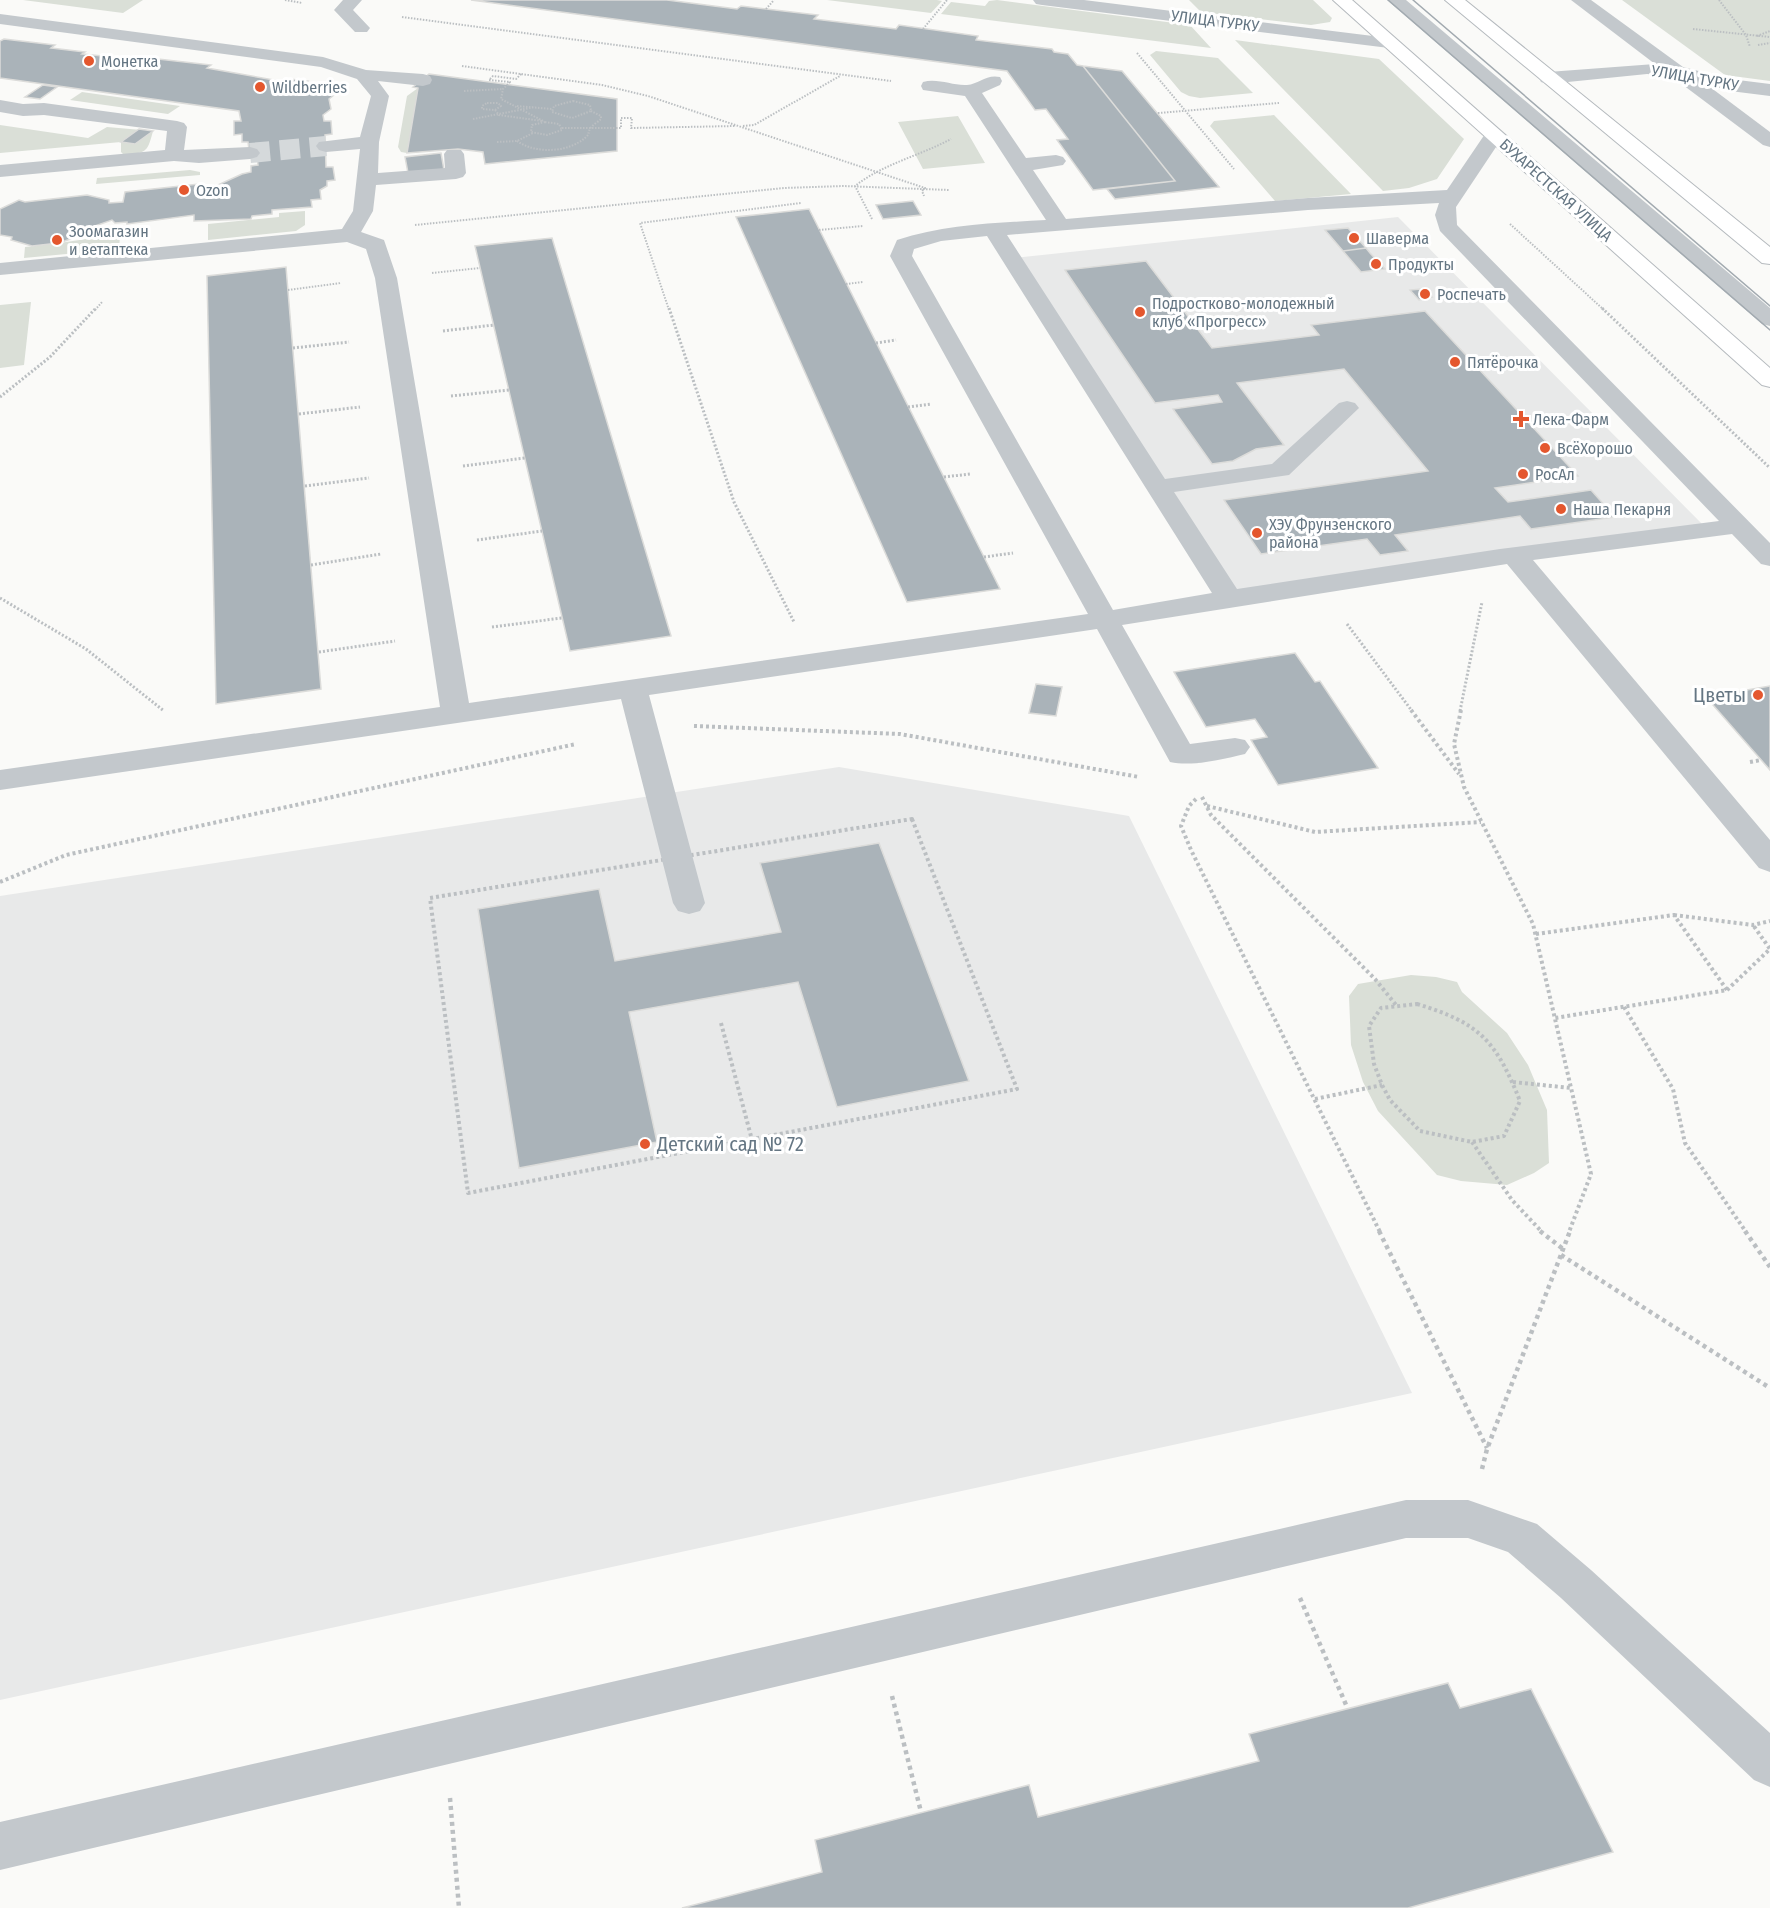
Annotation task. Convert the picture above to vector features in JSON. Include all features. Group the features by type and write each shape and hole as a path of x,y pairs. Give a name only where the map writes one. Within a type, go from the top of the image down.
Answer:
{"main road":[{"name":"БУХАРЕСТСКАЯ УЛИЦА","path":"1342,0 1770,380"},
{"path":"1455,0 1770,258"}],"street":[{"name":"УЛИЦА ТУРКУ","path":"1042,0 1389,43"},
{"path":"1396,0 1770,319"},
{"path":"1580,0 1770,141"},
{"path":"348,5 361,28"},
{"path":"0,19 323,62 364,75 423,80"},
{"name":"УЛИЦА ТУРКУ","path":"1548,78 1647,69 1675,71 1730,85 1770,90"},
{"path":"349,235 363,212 370,153 369,142 380,96 364,75"},
{"path":"930,86 971,90 993,81"},
{"path":"971,90 1060,225"},
{"path":"0,106 23,110 44,109 177,127 174,155"},
{"path":"1494,135 1446,207 1447,227 1457,240 1770,558"},
{"path":"326,146 369,142"},
{"path":"0,171 174,155 199,157 250,153"},
{"path":"367,180 456,173 454,154"},
{"path":"1020,165 1056,161"},
{"path":"1235,747 1181,755 901,256 905,245 925,237 994,230 1371,198 1453,196"},
{"path":"994,230 1229,598"},
{"path":"0,269 349,235 376,245 386,278 456,714"},
{"path":"1159,487 1280,470 1347,408"},
{"path":"0,780 814,663 1515,556 1738,526"},
{"path":"1515,556 1770,861"},
{"path":"633,688 689,903"},
{"path":"0,1846 1406,1519 1468,1519 1522,1538 1576,1584 1770,1764"}],"path":[{"path":"285,0 348,5 930,86"},
{"path":"766,9 774,0"},
{"path":"923,29 947,0"},
{"path":"1691,28 1770,38"},
{"path":"1757,36 1770,31"},
{"path":"1134,49 1266,207"},
{"path":"457,66 617,88 925,188"},
{"path":"498,103 503,89 510,82 489,80 492,76 516,79 521,74"},
{"path":"498,103 487,103 481,107 495,110 499,116 555,123 562,128 621,128 621,118 632,118 632,128 754,125 840,75"},
{"path":"501,99 545,122"},
{"path":"514,106 552,109 559,103 573,101 590,105 591,111"},
{"path":"495,110 501,106 498,103"},
{"path":"1158,113 1279,103"},
{"path":"482,119 535,107"},
{"path":"517,141 529,149 558,148 584,139 601,116 591,111 575,117 560,116 552,112 552,109"},
{"path":"555,123 560,116"},
{"path":"545,122 532,126 531,132 552,135 560,132 562,128"},
{"path":"855,186 873,172 926,153 957,135 999,133"},
{"path":"349,235 399,226 784,188 855,186 951,190"},
{"path":"925,188 922,191 942,235"},
{"path":"801,203 640,223 734,502 814,663"},
{"path":"1508,223 1583,290 1770,468"},
{"path":"819,230 864,226"},
{"path":"0,397 50,357 92,311 166,253"},
{"path":"1468,1519 1487,1449 1591,1174 1533,924 1481,822 1461,776 1454,744 1488,575 1515,556"},
{"path":"1318,585 1461,776"},
{"path":"0,598 40,618 91,650 169,715 201,751"},
{"path":"0,882 66,855 624,734 643,725 900,734 1146,778"},
{"path":"1200,794 1189,806 1181,826 1487,1449"},
{"path":"1397,1006 1375,979 1211,815 1206,805 1315,832 1481,822"},
{"path":"912,819 1017,1089 752,1140 468,1193 430,898 912,819"},
{"path":"1536,934 1674,915 1753,925 1770,921"},
{"path":"1674,915 1727,990"},
{"path":"1555,1018 1727,990 1770,949 1753,925"},
{"path":"1417,1004 1452,1013 1486,1036 1508,1068 1520,1101 1504,1136 1472,1142 1420,1131 1390,1100 1374,1064 1369,1026 1381,1008 1397,1006 1417,1004"},
{"path":"1624,1007 1672,1089 1685,1143 1770,1268"},
{"path":"721,1023 752,1140"},
{"path":"1513,1082 1571,1088"},
{"path":"1315,1099 1382,1085"},
{"path":"1472,1142 1498,1184 1542,1234 1563,1249"},
{"path":"1561,1255 1770,1388"},
{"path":"1279,1550 1347,1707"},
{"path":"878,1642 921,1812"},
{"path":"446,1743 459,1908"}],"shaded area":[{"path":"23,0 143,0 123,13"},
{"path":"827,0 937,0 942,1 931,13"},
{"path":"997,0 1190,25 1211,48 941,14 951,2 985,6 989,1"},
{"path":"1189,0 1313,0 1332,18 1330,22 1311,25 1201,12"},
{"path":"1622,0 1770,0 1770,81 1725,75"},
{"path":"1235,40 1379,59 1464,139 1437,179 1409,188 1383,191"},
{"path":"1156,51 1218,58 1253,93 1200,98 1189,96 1181,92 1150,55"},
{"path":"418,88 407,153 401,152 398,147 407,96"},
{"path":"82,92 180,106 168,114 70,100"},
{"path":"1274,115 1351,194 1275,201 1210,126 1214,121"},
{"path":"958,116 985,163 923,169 898,122"},
{"path":"0,125 88,138 107,127 153,131 147,148 131,154 124,155 121,152 121,142 0,153"},
{"path":"190,170 200,172 200,175 96,184 97,178"},
{"path":"305,211 305,225 296,231 208,240 208,224 279,217 279,213"},
{"path":"1398,217 1707,529 1238,598 1014,258"},
{"path":"120,235 119,249 24,258 25,247"},
{"path":"31,302 24,365 0,368 0,305"},
{"name":"Детский сад № 72","path":"839,767 1129,816 1412,1393 0,1700 0,896"},
{"path":"1411,975 1457,982 1462,992 1507,1033 1528,1065 1547,1110 1549,1163 1534,1173 1507,1185 1461,1181 1437,1175 1378,1111 1363,1082 1351,1045 1349,996 1358,984"}],"building":[{"path":"471,0 667,0 737,9 741,6 818,15 814,19 896,29 899,25 978,36 976,40 1052,49 1054,52 1068,54 1077,65 1083,66 1175,181 1093,190 1057,140 1068,139 1046,109 1035,110 1007,71"},
{"path":"4,39 55,45 51,48 85,52 82,54 211,65 207,68 285,82 289,79 308,81 305,84 329,87 321,93 334,95 329,99 331,109 323,115 324,121 331,121 332,134 325,135 326,167 333,167 335,180 327,181 327,186 320,190 321,199 311,200 312,207 272,210 272,214 252,216 251,219 194,221 194,215 127,224 127,222 115,223 112,220 83,230 83,234 59,243 32,246 11,240 12,237 0,235 0,209 19,200 25,202 87,195 109,200 109,203 123,202 125,192 199,184 199,187 218,185 251,172 251,166 258,165 257,157 250,158 248,142 242,142 242,134 234,135 234,121 241,121 239,111 0,78 0,41"},
{"path":"1083,66 1122,71 1219,187 1115,199 1107,189 1175,181"},
{"path":"429,74 617,99 617,151 485,164 483,152 458,149 407,153 418,88 413,87"},
{"path":"43,85 57,87 40,99 25,97"},
{"path":"139,129 153,131 135,144 121,142"},
{"path":"441,153 444,170 408,173 405,157"},
{"path":"913,201 921,215 883,219 876,205"},
{"path":"809,209 1000,589 907,602 736,217"},
{"path":"1348,228 1366,248 1343,251 1325,230"},
{"path":"552,238 671,636 570,651 475,246"},
{"path":"1366,248 1385,269 1361,272 1343,251"},
{"path":"1146,261 1212,348 1319,335 1311,325 1425,311 1578,476 1495,488 1508,502 1591,490 1615,517 1531,529 1520,516 1395,535 1408,551 1380,555 1367,539 1261,554 1224,500 1428,471 1344,369 1237,383 1284,445 1256,449 1233,461 1212,464 1173,409 1222,402 1218,395 1155,403 1065,270"},
{"path":"286,267 321,689 216,704 207,276"},
{"path":"1410,290 1426,290 1432,297 1419,300"},
{"path":"1295,653 1315,682 1320,681 1378,768 1278,785 1251,740 1267,737 1255,719 1206,727 1174,672"},
{"path":"1036,684 1062,687 1056,716 1029,713"},
{"path":"1770,686 1770,770 1706,697"},
{"path":"879,843 969,1081 837,1107 798,982 629,1012 657,1142 519,1168 478,909 599,889 615,961 781,932 760,863"},
{"path":"1448,1683 1460,1708 1531,1689 1613,1852 1408,1908 682,1908 822,1872 815,1840 1029,1785 1038,1817 1259,1761 1249,1734"}],"tunnel":[{"path":"250,153 326,146"}],"tram line":[{"path":"1388,0 1770,330"},
{"path":"1413,0 1770,306"}],"place":[{"name":"Монетка","path":"89,61"},
{"name":"Wildberries","path":"260,87"},
{"name":"Ozon","path":"184,190"},
{"name":"Шаверма","path":"1354,238"},
{"name":"Зоомагазин и ветаптека","path":"57,240"},
{"name":"Продукты","path":"1376,264"},
{"name":"Роспечать","path":"1425,294"},
{"name":"Подростково-молодежный клуб «Прогресс»","path":"1140,312"},
{"name":"Пятёрочка","path":"1455,362"},
{"name":"Лека-Фарм","path":"1521,419"},
{"name":"ВсёХорошо","path":"1545,448"},
{"name":"РосАл","path":"1523,474"},
{"name":"Наша Пекарня","path":"1561,509"},
{"name":"ХЭУ Фрунзенского района","path":"1257,533"},
{"name":"Цветы","path":"1758,695"},
{"name":"Детский сад № 72","path":"645,1144"}]}
